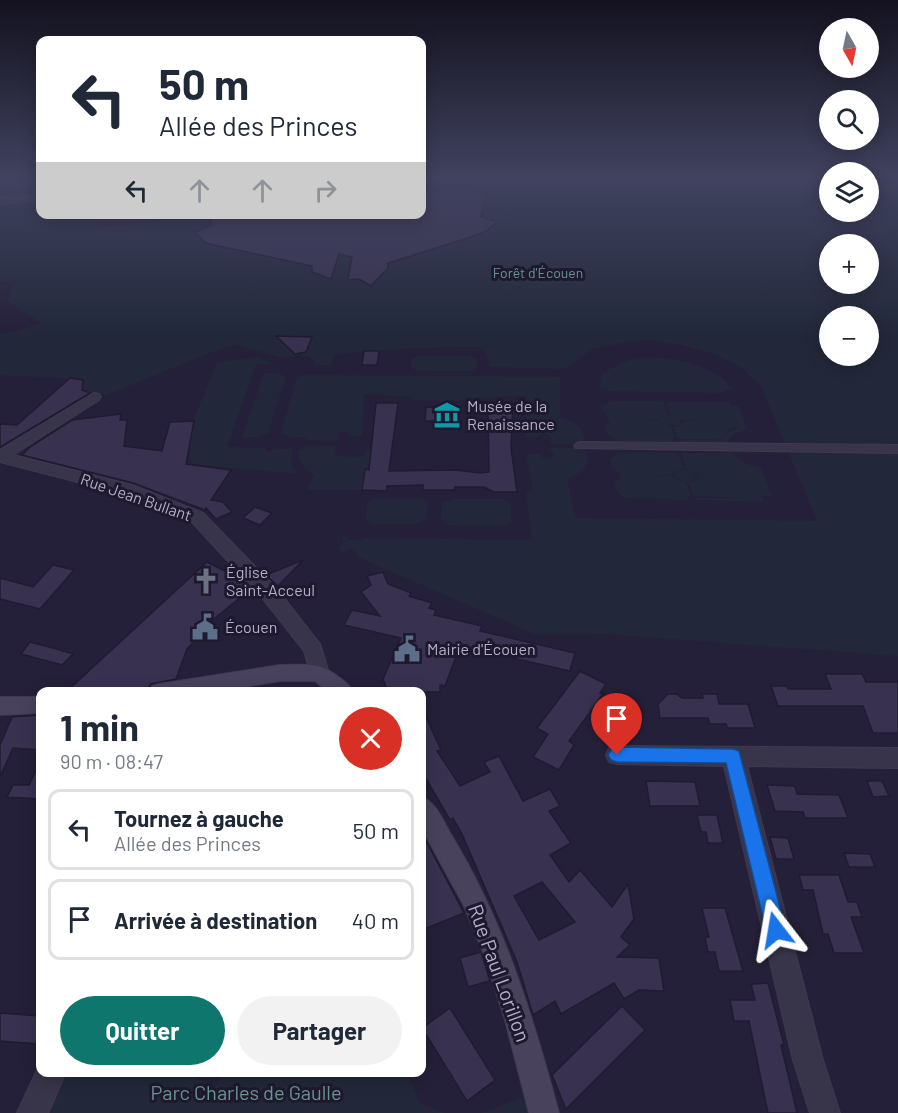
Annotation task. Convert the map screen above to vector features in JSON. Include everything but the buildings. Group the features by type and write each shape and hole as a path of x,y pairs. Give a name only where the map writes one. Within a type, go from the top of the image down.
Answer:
{"main road":[{"path":"205,687 280,673 319,673 337,687"},
{"path":"0,706 36,705"},
{"name":"Rue Paul Lorillon","path":"426,815 454,861 487,927 514,1001 544,1113"}],"street":[{"path":"0,457 94,397"},
{"path":"580,446 898,449"},
{"name":"Rue Jean Bullant","path":"0,457 98,482 182,509 197,517 264,588 313,649 319,673"},
{"path":"617,755 898,758"},
{"path":"733,756 808,1060 825,1113"},
{"path":"32,1113 50,1077"}],"green space":[{"name":"Forêt d'Écouen","path":"0,231 898,231 898,656 604,634 537,635 358,557 354,548 342,552 339,547 343,543 342,537 347,537 347,540 363,540 364,538 532,540 526,491 533,491 526,454 540,454 543,459 555,456 549,448 580,448 587,452 586,466 567,479 575,518 817,521 761,386 739,366 712,353 678,344 648,340 593,349 564,369 490,367 485,351 480,347 407,348 352,353 334,355 332,365 316,365 313,358 300,355 283,358 236,345 212,352 106,395 81,390 82,380 0,375 0,333 15,332 40,323 7,301 14,284 0,281"},
{"path":"421,356 471,356 476,359 478,367 472,371 417,371 411,367 412,359"},
{"path":"256,357 276,364 256,364 227,447 265,448 268,452 275,449 292,449 291,465 299,474 192,464 188,450 195,416 217,363"},
{"path":"650,357 673,359 696,365 725,381 733,390 724,390 725,393 608,391 599,388 602,374 608,370 625,362"},
{"path":"264,373 278,373 286,377 268,433 259,437 242,437"},
{"path":"307,375 560,377 560,417 577,425 585,441 580,444 549,444 552,439 549,435 542,433 537,438 525,437 527,395 477,398 477,401 412,400 413,397 364,394 362,436 349,436 348,432 342,431 337,434 339,441 291,437 281,433 297,377"},
{"path":"609,401 663,401 668,415 661,417 671,415 666,404 668,402 729,402 731,406 739,406 747,429 732,435 727,443 682,442 681,440 720,440 725,433 719,439 678,439 673,427 680,426 685,421 705,421 684,420 677,416 682,419 679,425 665,424 671,427 675,439 668,439 674,442 618,441 607,434 605,428 610,422 601,408","holes":["730,408 739,428 725,433 729,429 738,427"]},
{"path":"306,445 338,446 334,450 337,456 363,457 366,450 374,450 372,466 365,469 362,490 308,490 314,475 302,464 299,454 299,449 302,450"},
{"path":"618,452 677,453 684,469 674,471 672,475 641,475 672,476 686,482 691,496 686,497 689,500 624,498 614,484 620,477 620,473 613,468 610,460"},
{"path":"681,453 732,453 747,464 762,469 771,496 762,496 764,502 696,500 694,498 750,498 693,496 688,482 695,481 700,477 691,470 698,477 692,481 682,481 673,475 678,470 690,470 686,469"},
{"path":"376,498 422,499 428,503 426,520 417,524 372,524 366,519 367,503"},
{"path":"453,499 504,499 511,504 511,522 503,526 448,525 441,520 442,503"},
{"name":"Parc Charles de Gaulle","path":"66,1077 194,1077 215,1087 222,1077 409,1077 420,1104 445,1113 48,1113"},
{"path":"527,1096 533,1113 481,1113"}],"place":[{"name":"Musée de la Renaissance","path":"447,415"},
{"name":"Église Saint-Acceul","path":"206,581"},
{"name":"Écouen","path":"205,627"},
{"name":"Mairie d'Écouen","path":"407,649"}],"route":[{"path":"617,755 733,756 776,930"}]}
